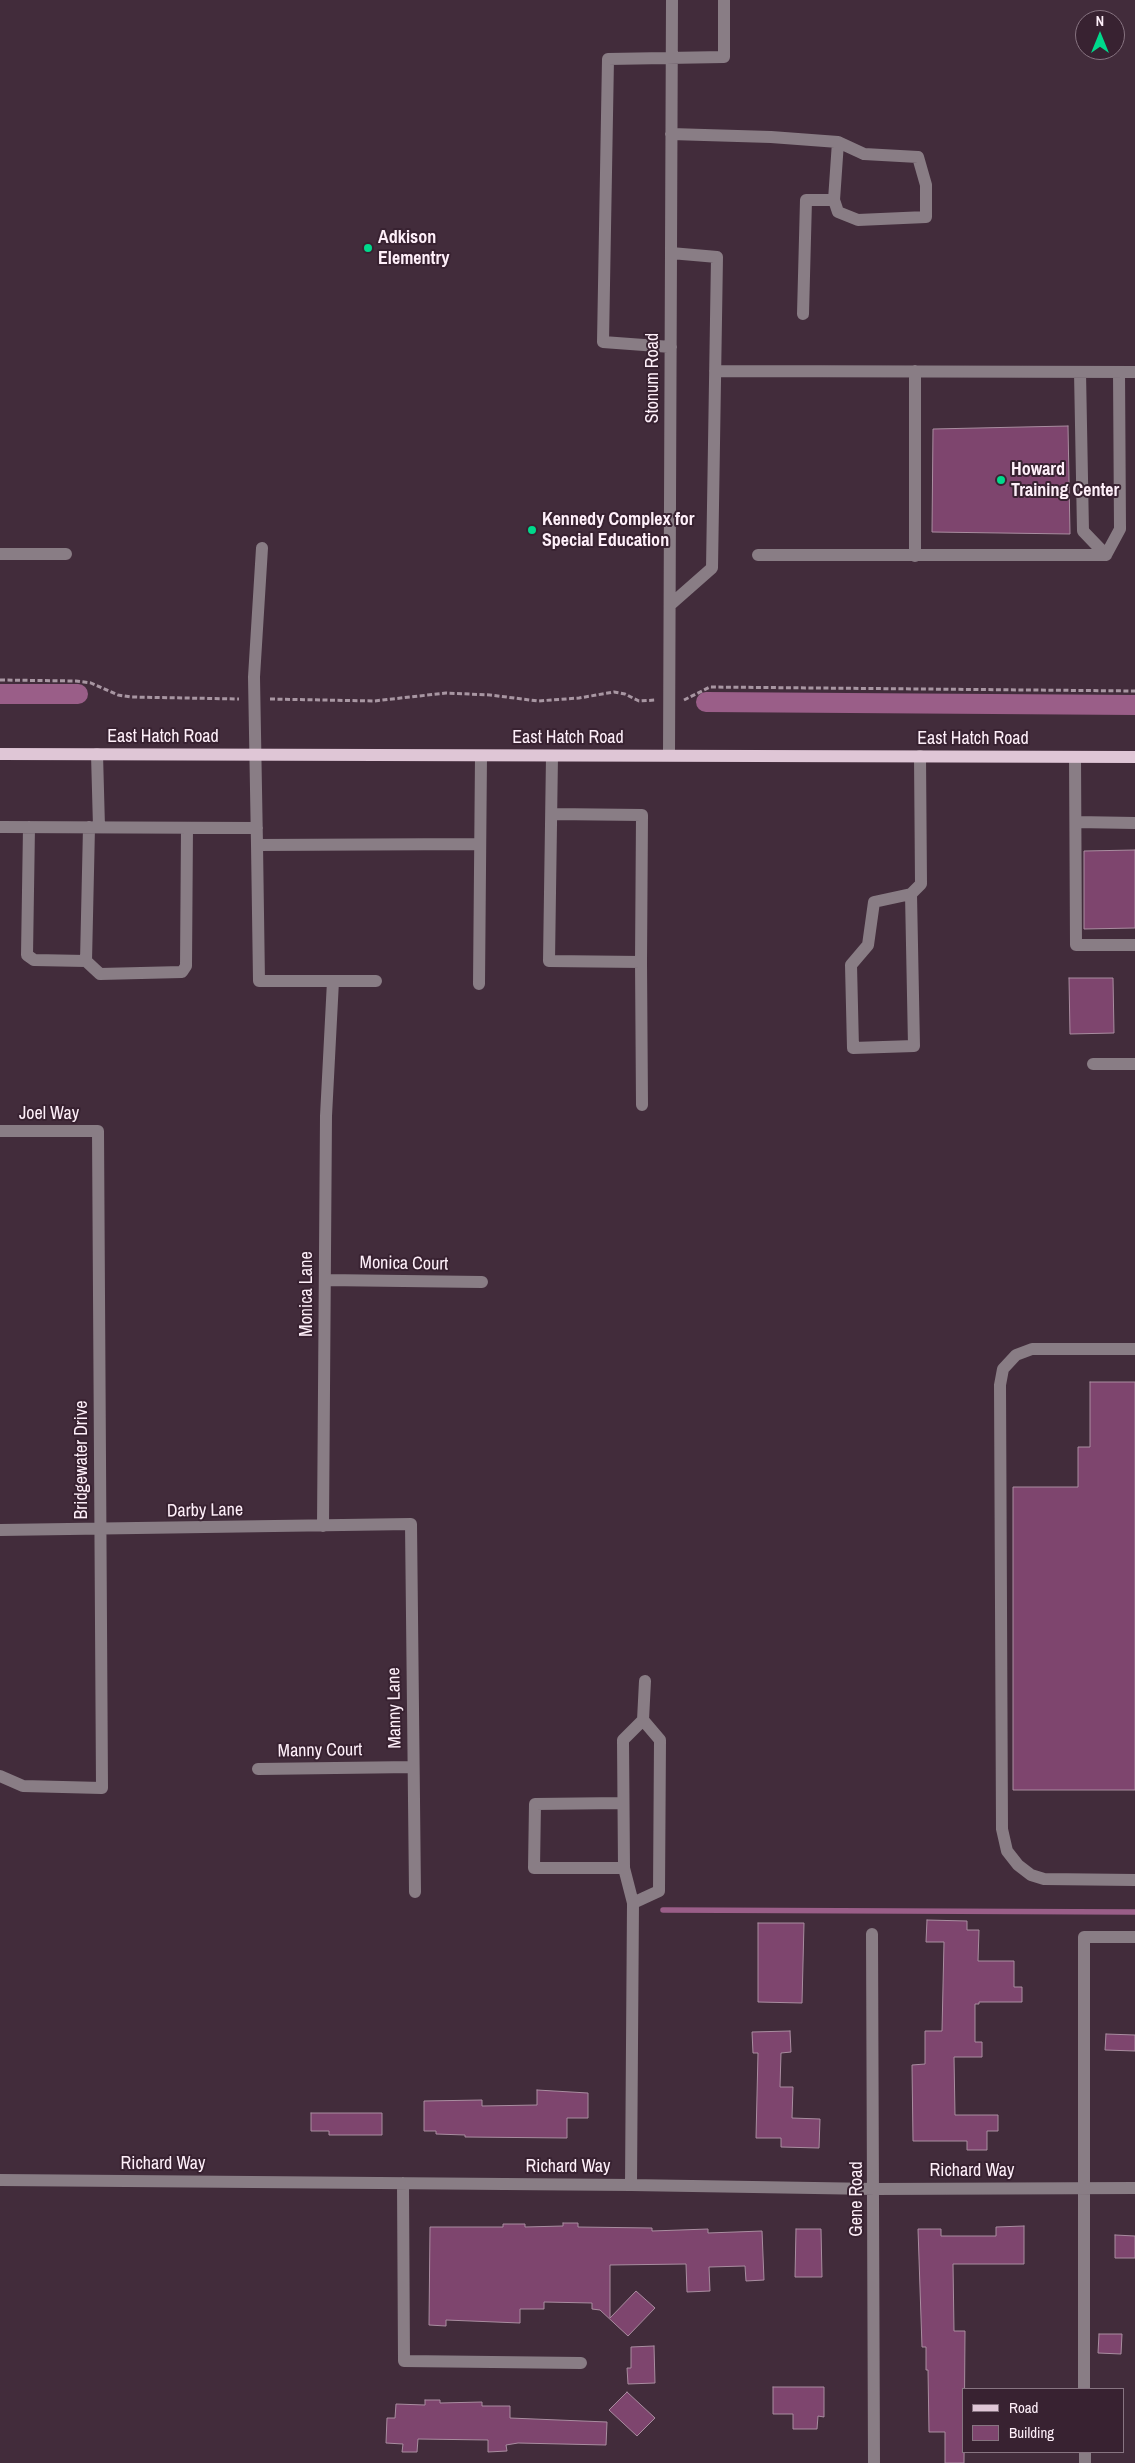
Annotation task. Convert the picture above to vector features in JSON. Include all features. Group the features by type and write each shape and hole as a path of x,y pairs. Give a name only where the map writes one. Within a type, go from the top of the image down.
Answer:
{"main road":[{"name":"East Hatch Road","path":"0,754 1135,757"}],"street":[{"name":"Stonum Road","path":"669,756 672,0"},
{"path":"671,347 603,342 608,59 724,57 724,0"},
{"path":"671,134 771,137 838,142 864,154 918,158 926,185 926,217 858,220 838,212 834,200 838,142"},
{"path":"803,314 806,200 834,200"},
{"path":"670,605 712,568 717,257 671,253"},
{"path":"715,371 1135,372"},
{"path":"915,371 915,556"},
{"path":"1080,372 1083,531 1106,555"},
{"path":"1106,555 1120,530 1119,372"},
{"path":"262,548 254,699 259,981 376,980"},
{"path":"0,554 66,554"},
{"path":"758,555 1106,555"},
{"path":"86,961 97,754"},
{"path":"479,984 481,756"},
{"path":"552,756 549,961 641,962"},
{"path":"911,894 914,1046 853,1048 851,964 868,945 874,902 911,894 921,884 920,756"},
{"path":"1075,757 1076,945 1135,946"},
{"path":"552,814 642,815 642,1105"},
{"path":"1076,822 1135,823"},
{"path":"0,827 257,828"},
{"path":"29,827 28,955 34,960 86,961 100,974 182,972 186,966 187,828"},
{"path":"257,846 480,844"},
{"name":"Monica Lane","path":"324,1526 326,1116 333,980"},
{"path":"1093,1064 1135,1064"},
{"name":"Joel Way","path":"0,1132 98,1131"},
{"name":"Bridgewater Drive","path":"0,1776 23,1786 102,1788 98,1131"},
{"name":"Monica Court","path":"325,1280 482,1282"},
{"path":"1135,1350 1032,1349 1016,1355 1004,1369 1000,1385 1002,1829 1007,1851 1018,1865 1031,1875 1044,1879 1135,1880"},
{"name":"Darby Lane","path":"0,1530 411,1524"},
{"name":"Manny Lane","path":"411,1524 415,1892"},
{"path":"631,2185 633,1903 624,1868 623,1740 643,1720 645,1681"},
{"path":"633,1903 659,1891 660,1740 643,1720"},
{"name":"Manny Court","path":"258,1769 413,1768"},
{"path":"624,1803 535,1804 534,1868 624,1868"},
{"name":"Gene Road","path":"872,1934 875,2189 874,2463"},
{"path":"1084,2388 1084,2233 1086,2188 1084,1937 1135,1937"},
{"name":"Richard Way","path":"0,2180 875,2189 1135,2188"},
{"path":"403,2183 404,2361 582,2363"}],"path":[{"path":"0,680 76,681 91,684 118,695 131,697 374,701 446,693 490,695 538,701 579,698 614,692 625,694 639,701 688,700 710,687 1135,691"}],"building":[{"name":"Howard Training Center","path":"1068,426 1070,534 932,532 933,429"},
{"path":"1135,850 1135,928 1084,929 1084,851"},
{"path":"1069,978 1113,978 1114,1033 1070,1034"},
{"path":"1090,1382 1135,1382 1135,1790 1013,1790 1013,1487 1078,1487 1078,1447 1090,1447"},
{"path":"927,1920 967,1921 967,1930 979,1930 978,1961 1014,1961 1014,1987 1022,1987 1022,2002 979,2002 979,2004 975,2004 975,2042 982,2042 982,2057 954,2057 955,2115 998,2115 998,2131 987,2131 987,2150 967,2150 967,2141 913,2141 912,2065 925,2064 925,2031 942,2031 944,1942 926,1942"},
{"path":"758,1923 804,1923 802,2003 758,2002"},
{"path":"790,2031 791,2052 781,2053 780,2087 793,2087 792,2118 820,2119 819,2148 781,2147 781,2138 756,2138 758,2053 753,2053 752,2032"},
{"path":"1106,2034 1135,2035 1135,2051 1105,2050"},
{"path":"537,2090 588,2093 588,2118 567,2118 567,2138 465,2137 465,2135 436,2134 436,2131 424,2131 424,2101 482,2100 482,2106 537,2105"},
{"path":"311,2113 382,2113 382,2135 329,2135 329,2131 311,2131"},
{"path":"563,2223 578,2223 578,2227 652,2228 652,2231 708,2229 708,2233 762,2231 764,2280 746,2281 745,2266 709,2267 710,2291 687,2292 686,2264 610,2265 610,2318 636,2291 655,2308 628,2336 600,2310 592,2309 592,2303 544,2302 544,2309 520,2309 520,2323 446,2320 446,2326 429,2325 430,2227 503,2227 503,2224 525,2224 525,2227 563,2226"},
{"path":"1024,2226 1024,2264 953,2264 954,2331 965,2331 965,2388 962,2388 962,2453 964,2453 964,2463 945,2463 945,2432 929,2432 928,2370 926,2370 926,2347 922,2347 918,2229 941,2229 941,2236 996,2236 996,2227"},
{"path":"796,2229 821,2229 822,2277 795,2277"},
{"path":"1115,2235 1135,2236 1135,2258 1115,2258"},
{"path":"1099,2334 1122,2334 1121,2354 1098,2353"},
{"path":"654,2346 655,2383 628,2384 627,2368 631,2368 631,2347"},
{"path":"773,2387 824,2387 824,2417 818,2416 817,2429 793,2429 793,2414 773,2414"},
{"path":"627,2392 655,2418 637,2436 609,2410"},
{"path":"425,2400 440,2400 440,2403 482,2402 482,2406 510,2406 510,2418 607,2422 606,2445 518,2443 506,2445 507,2451 488,2452 488,2440 418,2439 417,2452 402,2452 403,2444 386,2443 387,2418 395,2418 396,2404 425,2405"}],"waterway":[{"path":"0,694 78,694"},
{"path":"706,702 1135,705"},
{"path":"663,1910 1135,1912"}],"place":[{"name":"Adkison Elementry","path":"368,248"},
{"name":"Howard Training Center","path":"1001,480"},
{"name":"Kennedy Complex for Special Education","path":"532,530"}]}
